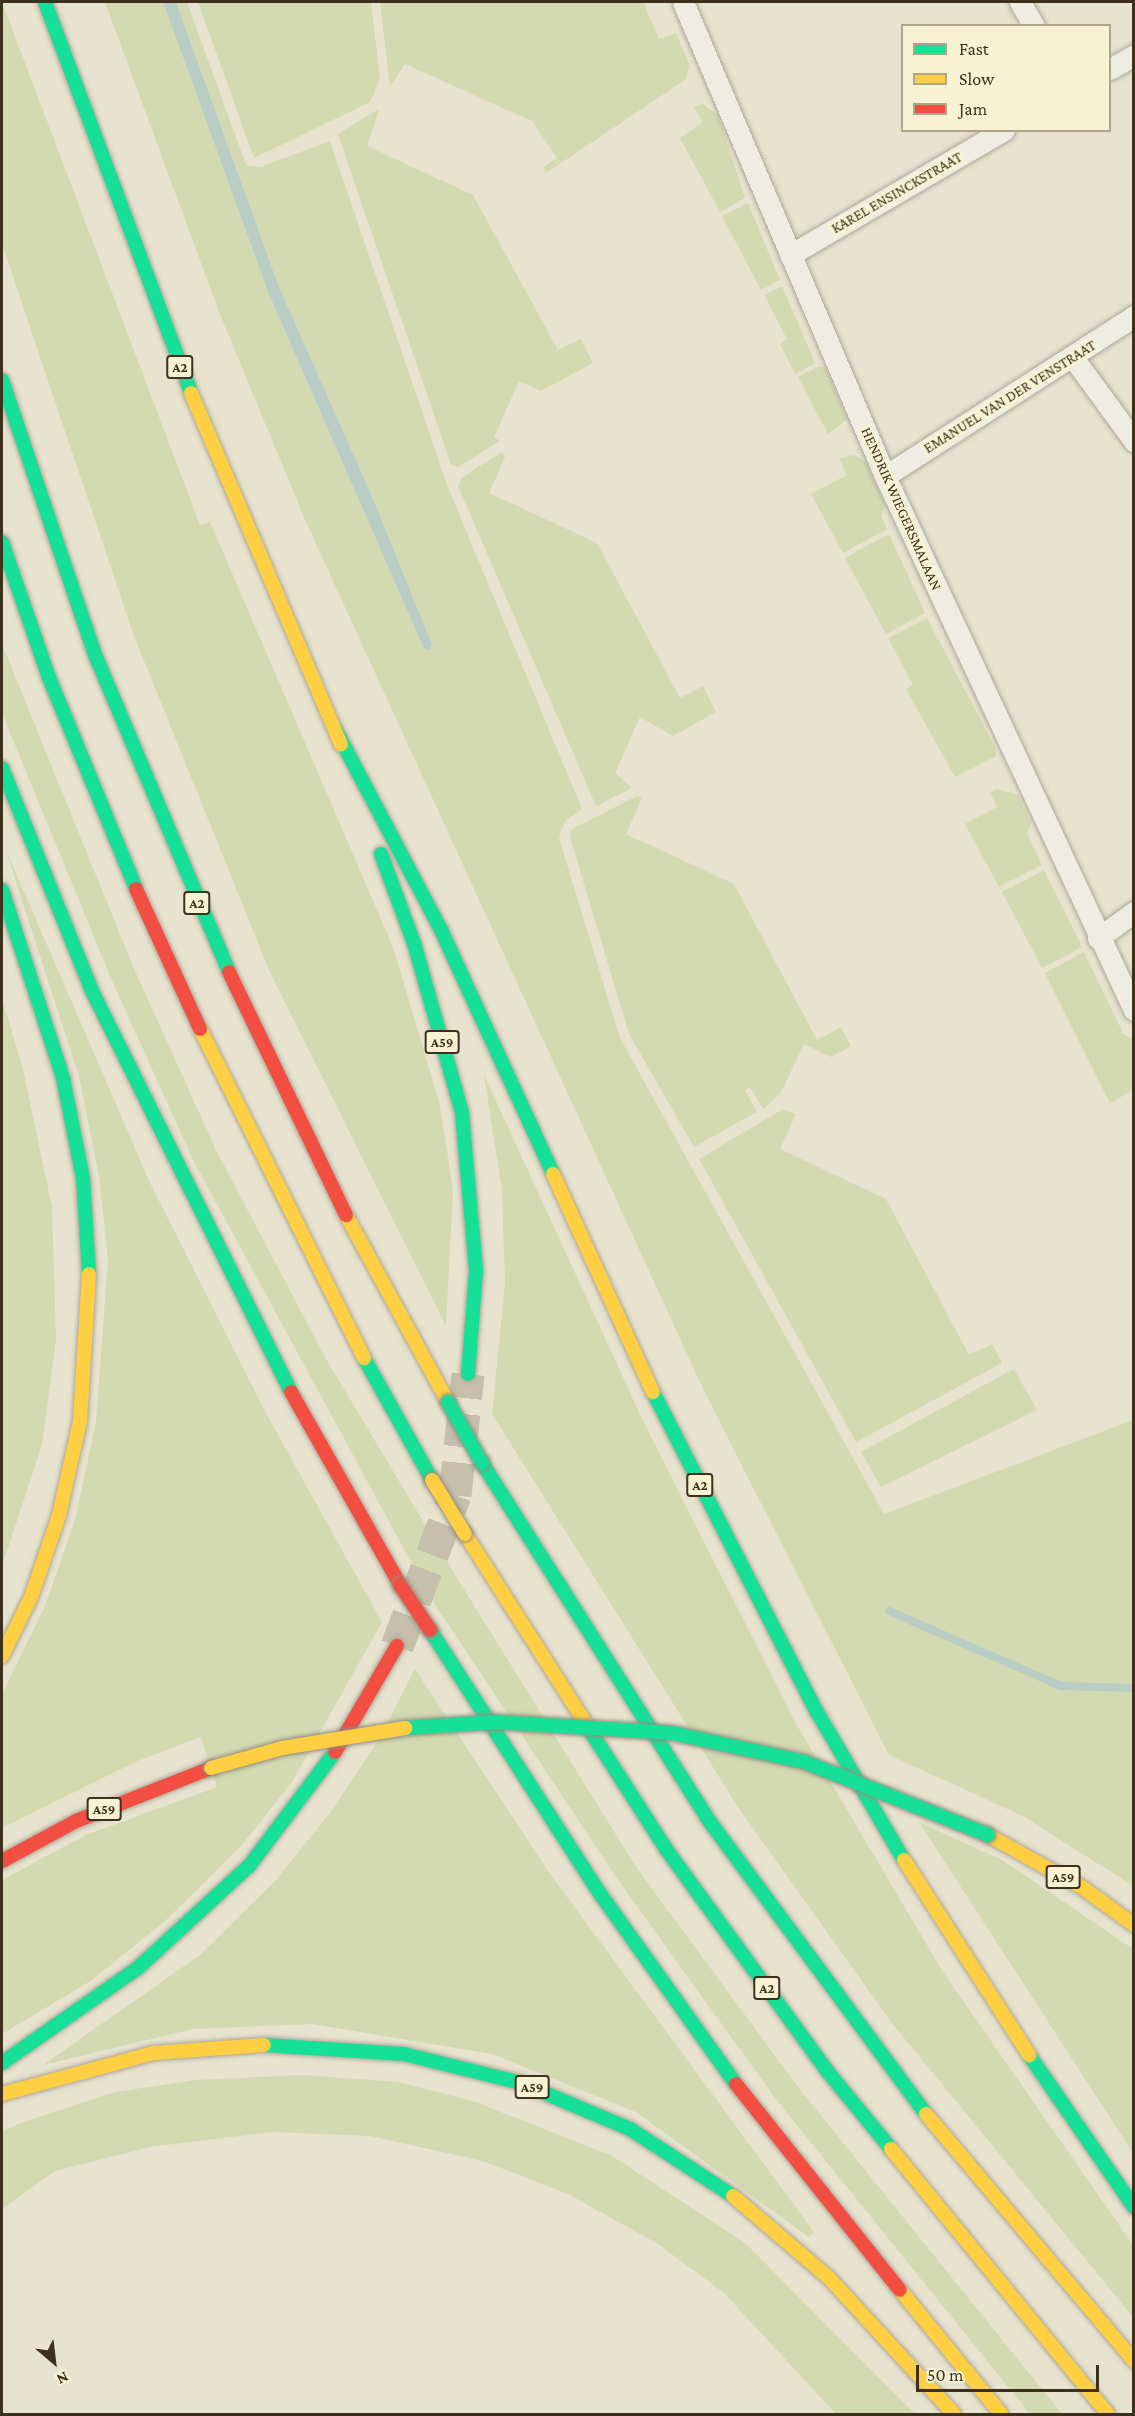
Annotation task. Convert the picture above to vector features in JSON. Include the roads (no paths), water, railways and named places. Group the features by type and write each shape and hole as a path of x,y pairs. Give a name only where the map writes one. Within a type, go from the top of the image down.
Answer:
{"highway":[{"name":"A2","path":"45,2 169,341 333,724 441,930 663,1413 817,1712 961,1956 1134,2207"},
{"name":"A2","path":"2,380 96,657 209,931 357,1237 482,1463 707,1818 861,2031 1036,2252 1134,2361"},
{"name":"A2","path":"2,542 48,675 161,950 330,1297 432,1480 666,1849 828,2072 1108,2415"},
{"name":"A59","path":"333,724 414,943 462,1113 476,1271 468,1374"},
{"path":"2,768 92,991 178,1172 294,1397 400,1585 602,1895 753,2108 1001,2415"},
{"path":"2,890 63,1078 83,1178 90,1260 78,1432 59,1515 31,1597 2,1656"},
{"path":"2,2063 139,1967 249,1866 327,1766 397,1646"},
{"name":"A59","path":"2,1861 87,1816 211,1768 282,1748 391,1729 496,1722 595,1724 672,1733 805,1762 921,1804 988,1835 1083,1888 1134,1925"},
{"name":"A59","path":"2,2094 154,2053 256,2044 404,2054 520,2083 630,2129 739,2199 829,2278 954,2415"}],"street":[{"name":"HENDRIK WIEGERSMALAAN","path":"682,2 885,476 1098,938 1134,1010"},
{"path":"1020,2 1033,24"},
{"path":"1111,68 1134,55"},
{"name":"KAREL ENSINCKSTRAAT","path":"790,255 1001,132"},
{"name":"EMANUEL VAN DER VENSTRAAT","path":"885,476 1074,359 1134,316"},
{"path":"1074,359 1134,441"},
{"path":"1098,938 1134,912"}],"waterway":[{"path":"889,1611 1061,1686 1134,1688"}],"tunnel":[{"path":"397,1646 455,1495 468,1374"}]}
